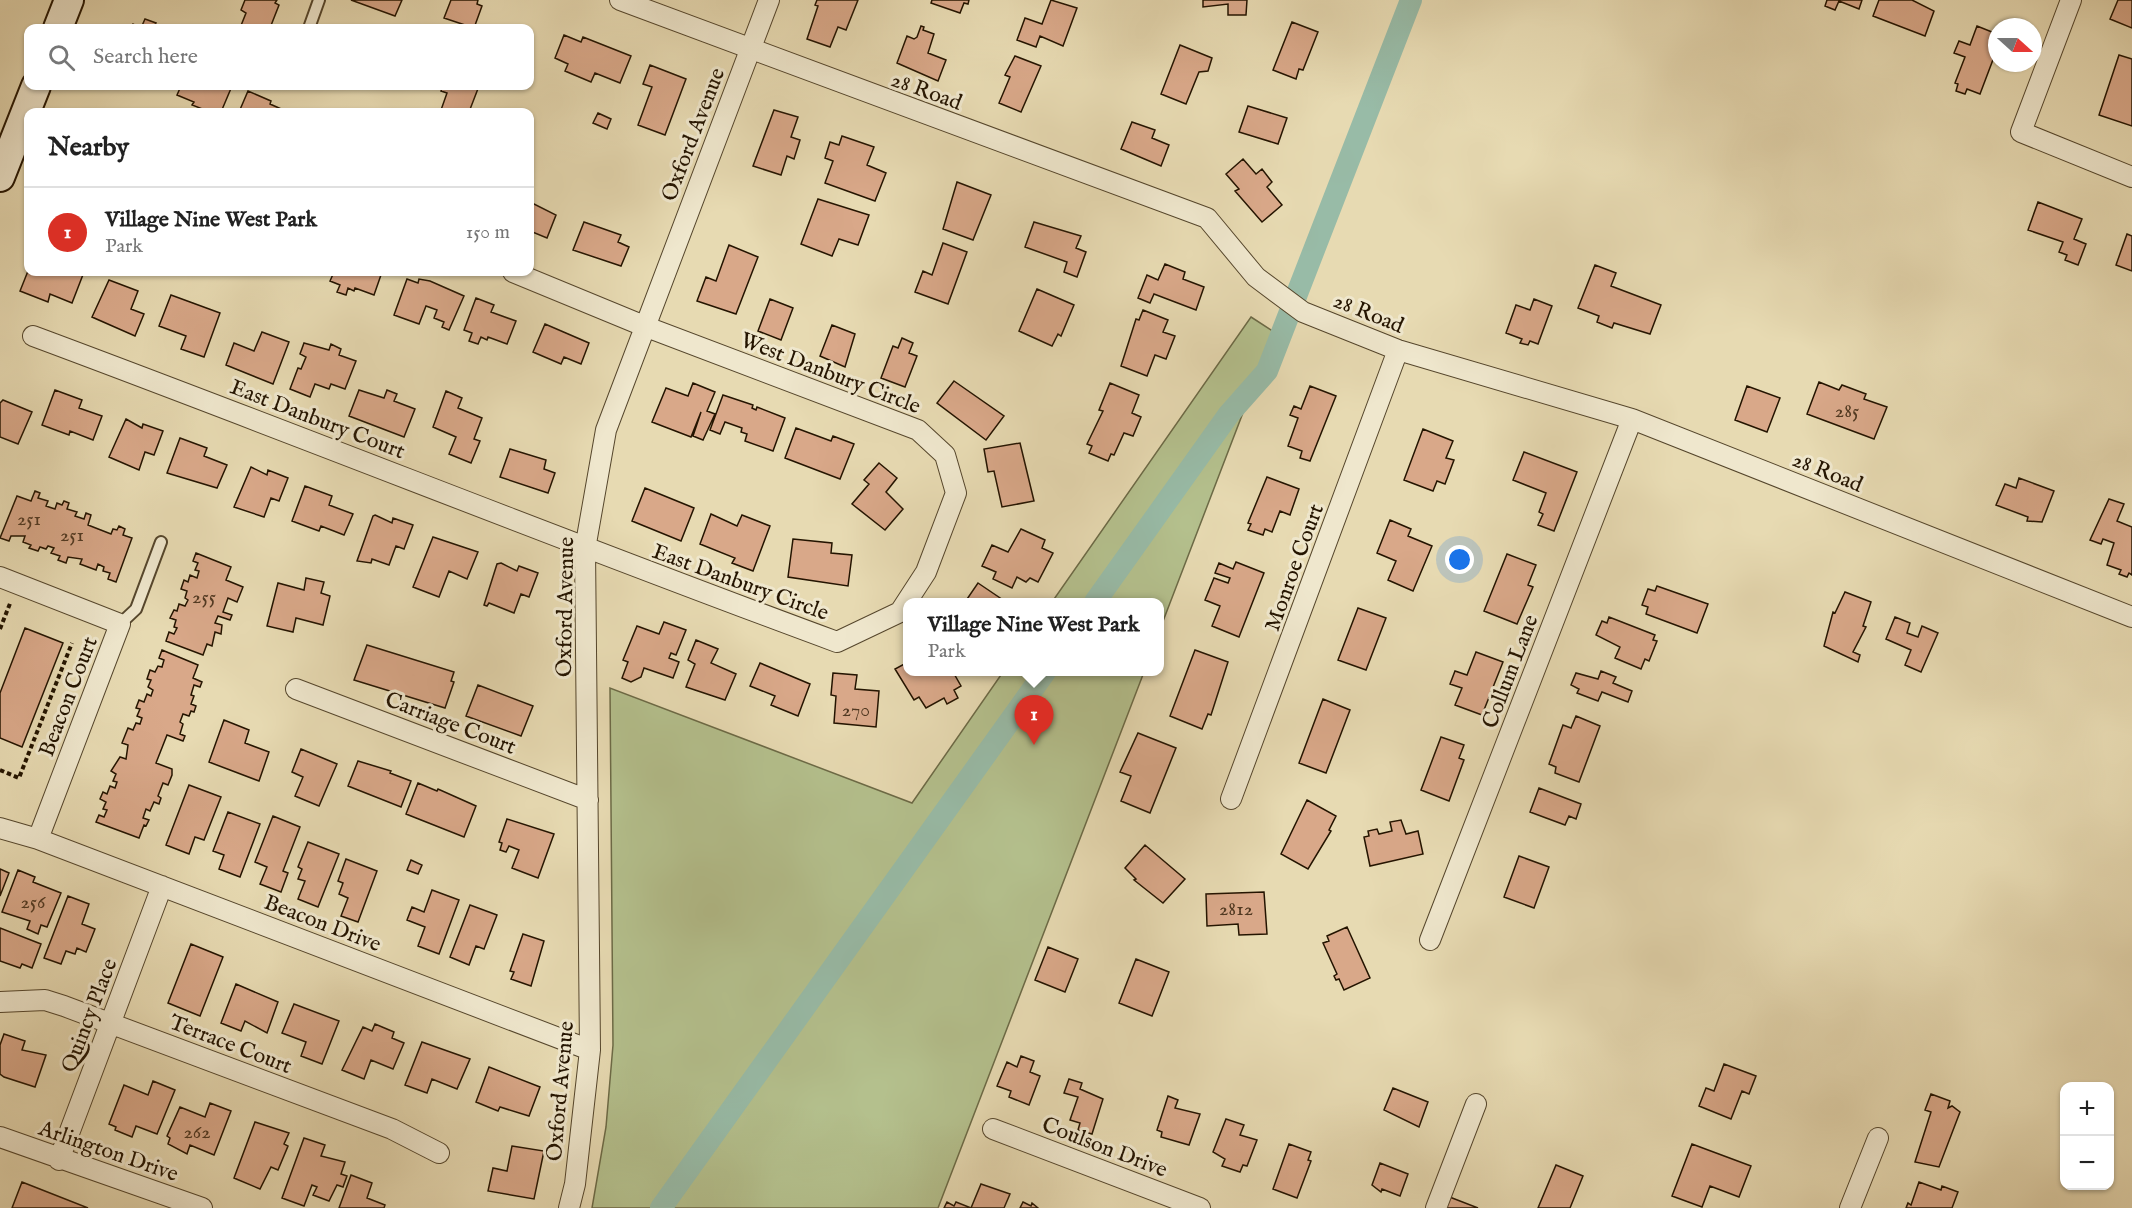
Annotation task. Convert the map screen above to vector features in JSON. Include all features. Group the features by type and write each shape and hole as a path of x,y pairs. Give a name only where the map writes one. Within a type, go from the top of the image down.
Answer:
{"main road":[{"path":"60,24 69,0"},
{"path":"27,108 34,90"},
{"path":"0,177 24,116"}],"street":[{"name":"28 Road","path":"620,0 1207,218 1256,277 1303,312 1398,350 1632,419 2132,617"},
{"name":"Oxford Avenue","path":"569,1208 576,1184 590,1050 585,549 606,430 769,0"},
{"path":"2071,0 2021,132 2132,177"},
{"name":"West Danbury Circle","path":"523,276 644,326 918,430 945,455 956,493 926,572"},
{"name":"East Danbury Court","path":"33,336 294,433 585,549"},
{"name":"Monroe Court","path":"1231,799 1398,350"},
{"name":"Collum Lane","path":"1430,940 1632,419"},
{"name":"East Danbury Circle","path":"585,549 837,642 900,612 903,607"},
{"name":"East Danbury Circle","path":"909,598 926,572"},
{"name":"Beacon Court","path":"9,581 120,624 38,839"},
{"name":"Carriage Court","path":"296,689 588,800"},
{"name":"Beacon Drive","path":"0,828 38,839 590,1050"},
{"name":"Quincy Place","path":"58,1160 162,886"},
{"name":"Terrace Court","path":"0,1002 45,1000 392,1130 439,1153"},
{"path":"1436,1208 1476,1104"},
{"name":"Coulson Drive","path":"993,1130 1200,1208"},
{"name":"Arlington Drive","path":"0,1137 58,1160 202,1208"},
{"path":"1850,1208 1878,1138"}],"lane":[{"path":"310,24 319,0"},
{"path":"120,624 136,609 161,542"}],"path":[{"path":"0,629 9,581"},
{"path":"0,770 19,778 72,643"}],"green space":[{"path":"1251,317 1274,332 1164,619 1164,598 1055,598"},
{"path":"1000,676 1142,676 938,1208 592,1208 606,1127 613,1045 610,688 912,803"}],"building":[{"path":"245,0 277,0 275,3 279,5 272,24 242,24 246,13 241,10"},
{"path":"351,0 402,0 395,16"},
{"path":"451,0 478,0 477,4 482,6 475,24 462,24 444,18"},
{"path":"817,0 858,0 846,30 838,27 830,47 807,39 818,6 815,5"},
{"path":"932,0 969,0 968,4 964,3 960,13 931,3"},
{"path":"1051,0 1077,8 1063,46 1040,36 1036,47 1017,40 1025,18 1042,24"},
{"path":"1203,0 1247,0 1246,15 1228,15 1228,4 1203,7"},
{"path":"1827,0 1862,0 1859,9 1839,1 1835,10 1825,6"},
{"path":"1879,0 1912,0 1934,11 1925,36 1873,16"},
{"path":"2118,0 2132,0 2132,28 2110,19"},
{"path":"145,19 155,24 143,24"},
{"path":"1292,22 1318,32 1303,70 1299,69 1296,79 1273,70"},
{"path":"921,26 924,27 923,30 934,34 928,53 946,60 938,81 897,63 907,36 914,39 917,37"},
{"path":"1977,26 1988,30 1988,72 1980,94 1967,89 1965,94 1956,91 1958,84 1955,83 1965,57 1954,53 1959,41 1970,45"},
{"path":"564,35 581,42 583,37 631,56 620,83 595,73 591,82 565,71 568,64 555,58"},
{"path":"1180,45 1212,58 1208,71 1199,72 1186,104 1161,94"},
{"path":"2119,55 2132,59 2132,126 2099,115"},
{"path":"1015,56 1041,66 1021,112 999,103 1010,77 1005,75"},
{"path":"650,65 686,79 665,135 638,125 652,87 643,84"},
{"path":"179,90 230,90 223,108 200,108 192,105 194,102 177,95"},
{"path":"477,90 471,108 442,108 447,93 441,91"},
{"path":"248,91 271,101 270,104 279,108 241,108"},
{"path":"1248,106 1287,118 1278,144 1239,132"},
{"path":"774,110 798,117 791,137 800,140 794,159 787,156 781,175 753,166"},
{"path":"598,113 611,119 607,129 593,123"},
{"path":"1132,122 1155,130 1152,138 1169,145 1161,166 1121,149"},
{"path":"842,136 874,147 867,165 886,173 875,201 825,183 833,161 825,158 830,142 839,145"},
{"path":"1243,159 1256,174 1262,169 1272,182 1267,187 1282,205 1262,222 1235,191 1239,189 1226,174"},
{"path":"957,182 991,195 973,240 943,229"},
{"path":"818,199 869,215 858,245 839,239 832,256 801,244"},
{"path":"2038,202 2082,219 2074,239 2086,244 2078,265 2065,260 2067,255 2059,252 2063,242 2028,230"},
{"path":"534,204 556,215 547,238 534,233"},
{"path":"584,222 621,235 618,242 629,247 621,266 573,250"},
{"path":"1034,222 1081,236 1076,248 1086,252 1077,277 1064,272 1067,262 1025,247"},
{"path":"2127,234 2132,236 2132,271 2116,265"},
{"path":"943,243 967,252 948,304 915,292 923,271 932,275"},
{"path":"729,245 758,257 736,314 697,301 706,277 716,281"},
{"path":"1165,264 1185,272 1183,279 1204,287 1196,310 1154,294 1150,303 1138,298 1147,275 1158,280"},
{"path":"1595,265 1616,273 1611,286 1661,305 1650,334 1614,323 1612,328 1597,322 1599,316 1578,308"},
{"path":"26,276 82,276 72,303 50,294 48,302 20,291"},
{"path":"332,276 381,276 374,295 355,288 354,291 348,288 346,295 337,292 340,285 330,281"},
{"path":"407,279 418,283 419,279 430,281 464,296 449,330 442,327 444,322 434,318 437,310 426,306 419,324 394,315"},
{"path":"109,280 138,291 131,309 144,314 135,336 92,317"},
{"path":"1037,289 1074,305 1061,336 1058,334 1052,346 1019,331"},
{"path":"171,295 220,313 204,357 181,349 186,336 159,326"},
{"path":"476,298 494,305 491,312 516,321 507,344 488,337 487,340 481,337 478,344 469,341 472,333 464,330"},
{"path":"770,299 793,308 781,340 758,331"},
{"path":"1534,299 1552,306 1538,344 1530,341 1528,345 1520,343 1522,339 1506,333 1516,305 1530,310"},
{"path":"1143,310 1168,320 1163,332 1175,336 1166,359 1155,355 1147,376 1121,366 1136,319 1139,320"},
{"path":"545,324 589,343 581,364 564,357 561,364 533,352"},
{"path":"832,325 855,334 845,367 820,356"},
{"path":"262,332 289,342 273,384 226,365 234,343 254,351"},
{"path":"902,338 913,343 909,353 917,356 905,387 881,378 893,346 898,348"},
{"path":"304,343 329,350 331,344 341,349 339,355 356,361 345,389 331,384 329,389 315,384 310,397 290,389 298,368 301,369 306,357 300,354"},
{"path":"954,381 1004,416 986,440 937,403"},
{"path":"1819,382 1839,390 1842,385 1866,394 1864,399 1887,407 1874,439 1807,414"},
{"path":"693,383 715,392 707,411 715,414 703,440 693,436 701,412 691,437 652,422 666,388 688,396"},
{"path":"1110,383 1139,395 1132,413 1141,417 1133,436 1124,433 1114,455 1111,454 1108,461 1089,453 1092,446 1087,444 1103,411 1099,410"},
{"path":"1310,386 1336,396 1310,461 1300,458 1302,451 1288,446 1298,418 1290,415 1294,406 1301,409"},
{"path":"1747,386 1780,398 1767,432 1735,420"},
{"path":"55,390 82,400 79,408 102,416 93,440 70,431 69,435 42,425"},
{"path":"359,390 384,398 387,390 397,394 394,401 415,409 404,437 349,416"},
{"path":"446,391 462,398 458,408 482,418 474,439 480,441 471,463 449,454 456,437 433,427"},
{"path":"723,395 753,405 752,408 756,410 757,407 785,418 773,451 745,441 747,434 741,432 742,428 725,422 720,434 710,430"},
{"path":"3,400 32,412 18,444 0,437 0,403"},
{"path":"126,419 142,428 143,424 163,431 154,455 145,452 139,470 109,457"},
{"path":"796,428 831,441 833,436 854,444 840,479 785,458"},
{"path":"1423,429 1453,441 1446,458 1454,460 1445,484 1437,481 1433,491 1404,480"},
{"path":"180,438 207,448 204,456 227,465 217,488 167,473"},
{"path":"1020,443 1034,501 1002,507 994,471 988,472 984,449"},
{"path":"510,449 546,460 544,469 555,473 548,493 500,477"},
{"path":"1524,452 1577,472 1554,531 1538,525 1543,514 1539,512 1546,493 1513,480"},
{"path":"879,463 897,478 886,492 903,509 885,530 852,504 869,484 864,480"},
{"path":"251,467 267,475 268,470 288,478 279,501 271,498 264,517 234,507"},
{"path":"1267,477 1299,489 1290,515 1280,511 1272,532 1265,529 1263,535 1248,530 1251,524 1248,523"},
{"path":"2019,478 2054,491 2042,522 2027,521 2028,517 1996,505 2005,484 2016,488"},
{"path":"305,486 332,496 329,505 353,514 344,535 321,526 319,531 292,521"},
{"path":"645,488 694,508 681,541 632,521"},
{"path":"35,491 40,493 38,498 48,501 46,506 55,509 57,503 62,505 64,501 69,503 67,509 77,512 75,516 84,519 86,513 91,515 88,525 111,534 113,529 117,530 119,526 125,529 123,535 132,538 116,582 108,579 110,573 103,571 104,567 98,564 96,570 80,564 82,559 68,557 66,563 58,560 60,556 51,553 54,548 48,546 46,549 40,547 38,551 29,548 31,545 23,542 25,536 11,536 9,541 0,538 17,496 31,501"},
{"path":"2109,499 2124,504 2117,521 2132,527 2132,575 2129,573 2127,577 2119,574 2121,570 2107,565 2114,543 2103,539 2101,544 2090,540"},
{"path":"711,514 737,526 742,515 770,526 753,571 732,563 735,558 700,544"},
{"path":"375,515 392,523 393,518 413,525 404,549 396,546 389,565 372,559 371,563 357,561"},
{"path":"1390,520 1411,529 1408,536 1432,546 1413,591 1388,580 1396,561 1377,553"},
{"path":"1021,529 1045,540 1042,548 1053,553 1038,582 1030,578 1026,582 1017,577 1012,588 993,579 996,572 982,566 992,545 1008,552"},
{"path":"433,537 478,552 467,579 449,571 439,597 413,587"},
{"path":"793,539 832,543 831,553 852,555 848,586 788,577"},
{"path":"196,553 231,567 226,580 243,587 237,602 228,598 223,612 232,615 230,620 218,616 215,623 222,625 221,634 215,632 212,646 207,644 203,655 166,641 169,632 174,634 177,628 174,627 176,620 170,618 174,610 177,611 179,604 185,606 188,600 185,598 187,591 181,589 184,580 188,582 190,575 197,578 199,571 195,570 198,563 193,561"},
{"path":"1507,554 1536,565 1528,585 1533,587 1517,624 1484,611"},
{"path":"1236,562 1264,573 1239,637 1212,626 1220,606 1205,600 1214,578 1228,583 1230,578 1215,573 1219,563 1233,569"},
{"path":"501,563 517,571 519,566 538,573 529,597 521,594 514,613 489,603 487,606 484,605 497,564"},
{"path":"306,578 324,582 321,593 330,596 323,625 296,618 293,632 267,626 278,583 304,590"},
{"path":"978,583 1000,598 968,598"},
{"path":"1657,586 1708,604 1697,633 1646,614 1648,607 1642,605 1648,589 1655,591"},
{"path":"1845,592 1871,602 1863,626 1866,627 1853,652 1860,655 1858,662 1824,646 1833,612 1835,613"},
{"path":"1358,608 1386,618 1366,670 1338,660"},
{"path":"1609,617 1655,635 1653,640 1657,641 1649,661 1645,659 1641,669 1615,658 1620,647 1596,635 1602,621 1607,623"},
{"path":"1895,617 1910,623 1907,633 1918,637 1922,626 1938,633 1921,672 1905,665 1911,650 1886,639"},
{"path":"664,622 686,630 676,655 671,653 669,658 679,662 673,678 644,668 641,677 631,682 622,678 628,662 623,660 637,626 659,634"},
{"path":"25,628 63,643 22,747 0,738 0,693"},
{"path":"696,640 718,649 711,663 736,674 725,700 686,687 695,664 688,660"},
{"path":"367,645 454,672 451,681 454,682 445,708 354,680"},
{"path":"162,650 198,665 193,678 202,682 200,687 194,685 191,695 194,696 191,704 196,706 194,712 191,711 189,716 183,714 180,722 183,724 180,734 185,736 183,741 167,735 156,763 172,769 172,775 168,785 163,783 158,796 161,798 159,804 154,802 150,811 146,809 143,818 149,820 146,826 144,825 139,838 96,822 99,815 104,817 107,810 103,809 106,802 100,799 103,792 107,794 110,786 115,788 117,782 113,781 116,774 111,771 120,757 126,759 128,745 122,743 128,728 133,730 136,723 140,724 142,718 137,716 140,709 136,708 139,700 144,702 147,694 151,696 153,690 148,687 151,680 147,679 150,670 155,672 158,666 162,667 164,660 159,658"},
{"path":"1195,650 1228,662 1211,715 1208,714 1202,729 1170,716"},
{"path":"1476,652 1503,662 1482,715 1455,705 1462,688 1450,684 1455,671 1467,675"},
{"path":"760,663 810,684 798,716 771,705 775,696 750,686"},
{"path":"903,665 903,676 955,676 961,686 954,690 958,698 947,704 944,698 926,708 919,697 914,700 895,669"},
{"path":"1601,671 1616,677 1613,683 1632,691 1628,702 1602,692 1598,701 1577,693 1579,689 1571,685 1576,673 1598,679"},
{"path":"833,673 857,675 855,689 879,691 876,727 834,723 836,696 831,695"},
{"path":"478,685 533,706 521,736 466,716"},
{"path":"1323,699 1350,710 1326,773 1299,763"},
{"path":"1576,716 1600,726 1579,782 1555,773 1556,767 1549,764 1563,725 1571,728"},
{"path":"224,720 249,730 245,743 269,752 259,781 209,762"},
{"path":"1138,733 1176,748 1150,813 1121,801 1131,776 1120,772"},
{"path":"1441,737 1464,745 1459,758 1464,760 1449,801 1421,790"},
{"path":"301,749 337,764 319,806 295,796 303,777 292,772"},
{"path":"358,761 391,771 390,773 411,781 401,807 348,786"},
{"path":"418,783 476,806 464,837 406,814"},
{"path":"189,785 221,797 204,840 195,837 189,854 166,845"},
{"path":"1539,788 1581,804 1576,819 1569,816 1565,825 1530,812"},
{"path":"1307,800 1336,816 1329,830 1331,831 1308,869 1281,854"},
{"path":"228,812 260,824 240,877 219,869 224,855 213,851"},
{"path":"273,816 300,827 283,871 288,873 281,892 260,884 267,867 255,862"},
{"path":"507,819 554,834 538,878 512,868 519,850 509,846 506,852 500,850 502,843 499,842"},
{"path":"1401,820 1406,834 1418,831 1423,854 1370,866 1364,837 1369,836 1368,831 1377,829 1379,834 1392,831 1390,822"},
{"path":"308,842 339,854 318,907 298,899 305,881 298,879 302,869 298,867"},
{"path":"1145,845 1185,879 1163,903 1134,880 1136,879 1125,868"},
{"path":"1519,856 1549,867 1534,908 1504,897"},
{"path":"346,859 377,871 358,922 341,916 348,898 339,894 343,883 338,881"},
{"path":"411,860 422,865 418,874 407,870"},
{"path":"0,869 9,873 0,896"},
{"path":"18,870 35,877 33,882 61,893 47,927 41,925 38,934 27,929 30,921 2,912"},
{"path":"432,890 459,900 439,954 418,946 425,927 407,920 412,907 424,912"},
{"path":"1264,892 1267,934 1239,935 1238,924 1207,926 1206,894"},
{"path":"68,896 89,904 82,924 95,929 86,952 77,948 75,954 66,951 61,964 44,958"},
{"path":"470,905 497,915 484,949 476,946 469,965 450,957"},
{"path":"1347,927 1370,978 1344,990 1339,979 1336,980 1334,976 1337,974 1323,943 1329,941 1327,936"},
{"path":"0,928 41,944 32,968 22,964 20,968 0,961"},
{"path":"523,934 544,941 531,986 511,979 514,972 510,971"},
{"path":"191,944 223,957 200,1016 168,1003"},
{"path":"1048,947 1078,959 1065,992 1035,980"},
{"path":"1136,959 1169,972 1152,1016 1119,1003"},
{"path":"236,984 278,1002 267,1033 245,1021 241,1031 221,1023"},
{"path":"294,1004 339,1021 322,1064 301,1056 306,1042 282,1033"},
{"path":"375,1024 394,1032 392,1038 404,1043 393,1069 371,1060 364,1079 342,1070 363,1027 372,1031"},
{"path":"4,1034 25,1041 22,1050 46,1055 35,1087 0,1074 0,1045"},
{"path":"422,1042 470,1059 457,1089 432,1079 427,1093 405,1085"},
{"path":"1021,1056 1034,1061 1030,1072 1040,1076 1029,1105 1009,1097 1011,1091 997,1086 1007,1062 1017,1067"},
{"path":"1724,1064 1756,1076 1749,1094 1742,1091 1731,1119 1699,1106 1706,1088 1714,1091"},
{"path":"489,1067 540,1087 529,1116 500,1107 498,1111 476,1102"},
{"path":"1069,1079 1082,1083 1080,1089 1103,1099 1092,1134 1078,1130 1080,1123 1070,1120 1078,1097 1064,1093"},
{"path":"153,1081 175,1090 157,1134 136,1126 132,1137 115,1130 116,1127 109,1124 124,1085 148,1095"},
{"path":"1393,1088 1428,1102 1419,1127 1384,1110"},
{"path":"1931,1094 1950,1101 1948,1108 1952,1106 1960,1112 1939,1167 1915,1162 1931,1112 1925,1110"},
{"path":"1168,1096 1178,1100 1175,1108 1200,1114 1189,1145 1161,1137 1162,1132 1157,1130"},
{"path":"210,1103 231,1111 214,1155 190,1145 187,1154 168,1144 170,1138 167,1136 180,1107 205,1117"},
{"path":"1226,1119 1244,1125 1240,1135 1257,1140 1247,1166 1243,1165 1240,1172 1222,1166 1225,1159 1213,1152"},
{"path":"255,1122 289,1133 284,1144 288,1146 278,1170 271,1167 260,1189 234,1178"},
{"path":"304,1138 325,1145 321,1156 345,1162 341,1174 347,1176 343,1187 337,1185 329,1201 313,1195 317,1187 312,1185 304,1206 282,1198"},
{"path":"1289,1144 1311,1152 1308,1160 1311,1161 1297,1198 1273,1189"},
{"path":"1692,1144 1751,1166 1739,1197 1710,1186 1702,1207 1672,1196"},
{"path":"512,1146 544,1151 534,1199 488,1191 493,1168 507,1171"},
{"path":"1380,1163 1408,1174 1400,1196 1382,1189 1381,1192 1372,1185"},
{"path":"1556,1165 1583,1176 1570,1208 1538,1208"},
{"path":"351,1175 372,1183 367,1198 385,1205 384,1208 339,1208"},
{"path":"22,1182 88,1208 12,1208"},
{"path":"1919,1182 1941,1190 1942,1186 1958,1192 1952,1208 1906,1208 1908,1203 1911,1205"},
{"path":"981,1184 1010,1194 1004,1208 971,1208"},
{"path":"1447,1196 1478,1208 1443,1208"},
{"path":"947,1202 954,1206 956,1202 971,1208 944,1208"},
{"path":"1023,1202 1031,1206 1032,1203 1038,1208 1020,1208"}],"waterway":[{"path":"1098,598 1229,414 1267,371 1411,0"},
{"path":"661,1208 1042,676"}],"place":[{"name":"Village Nine West Park","path":"1034,745"}]}
